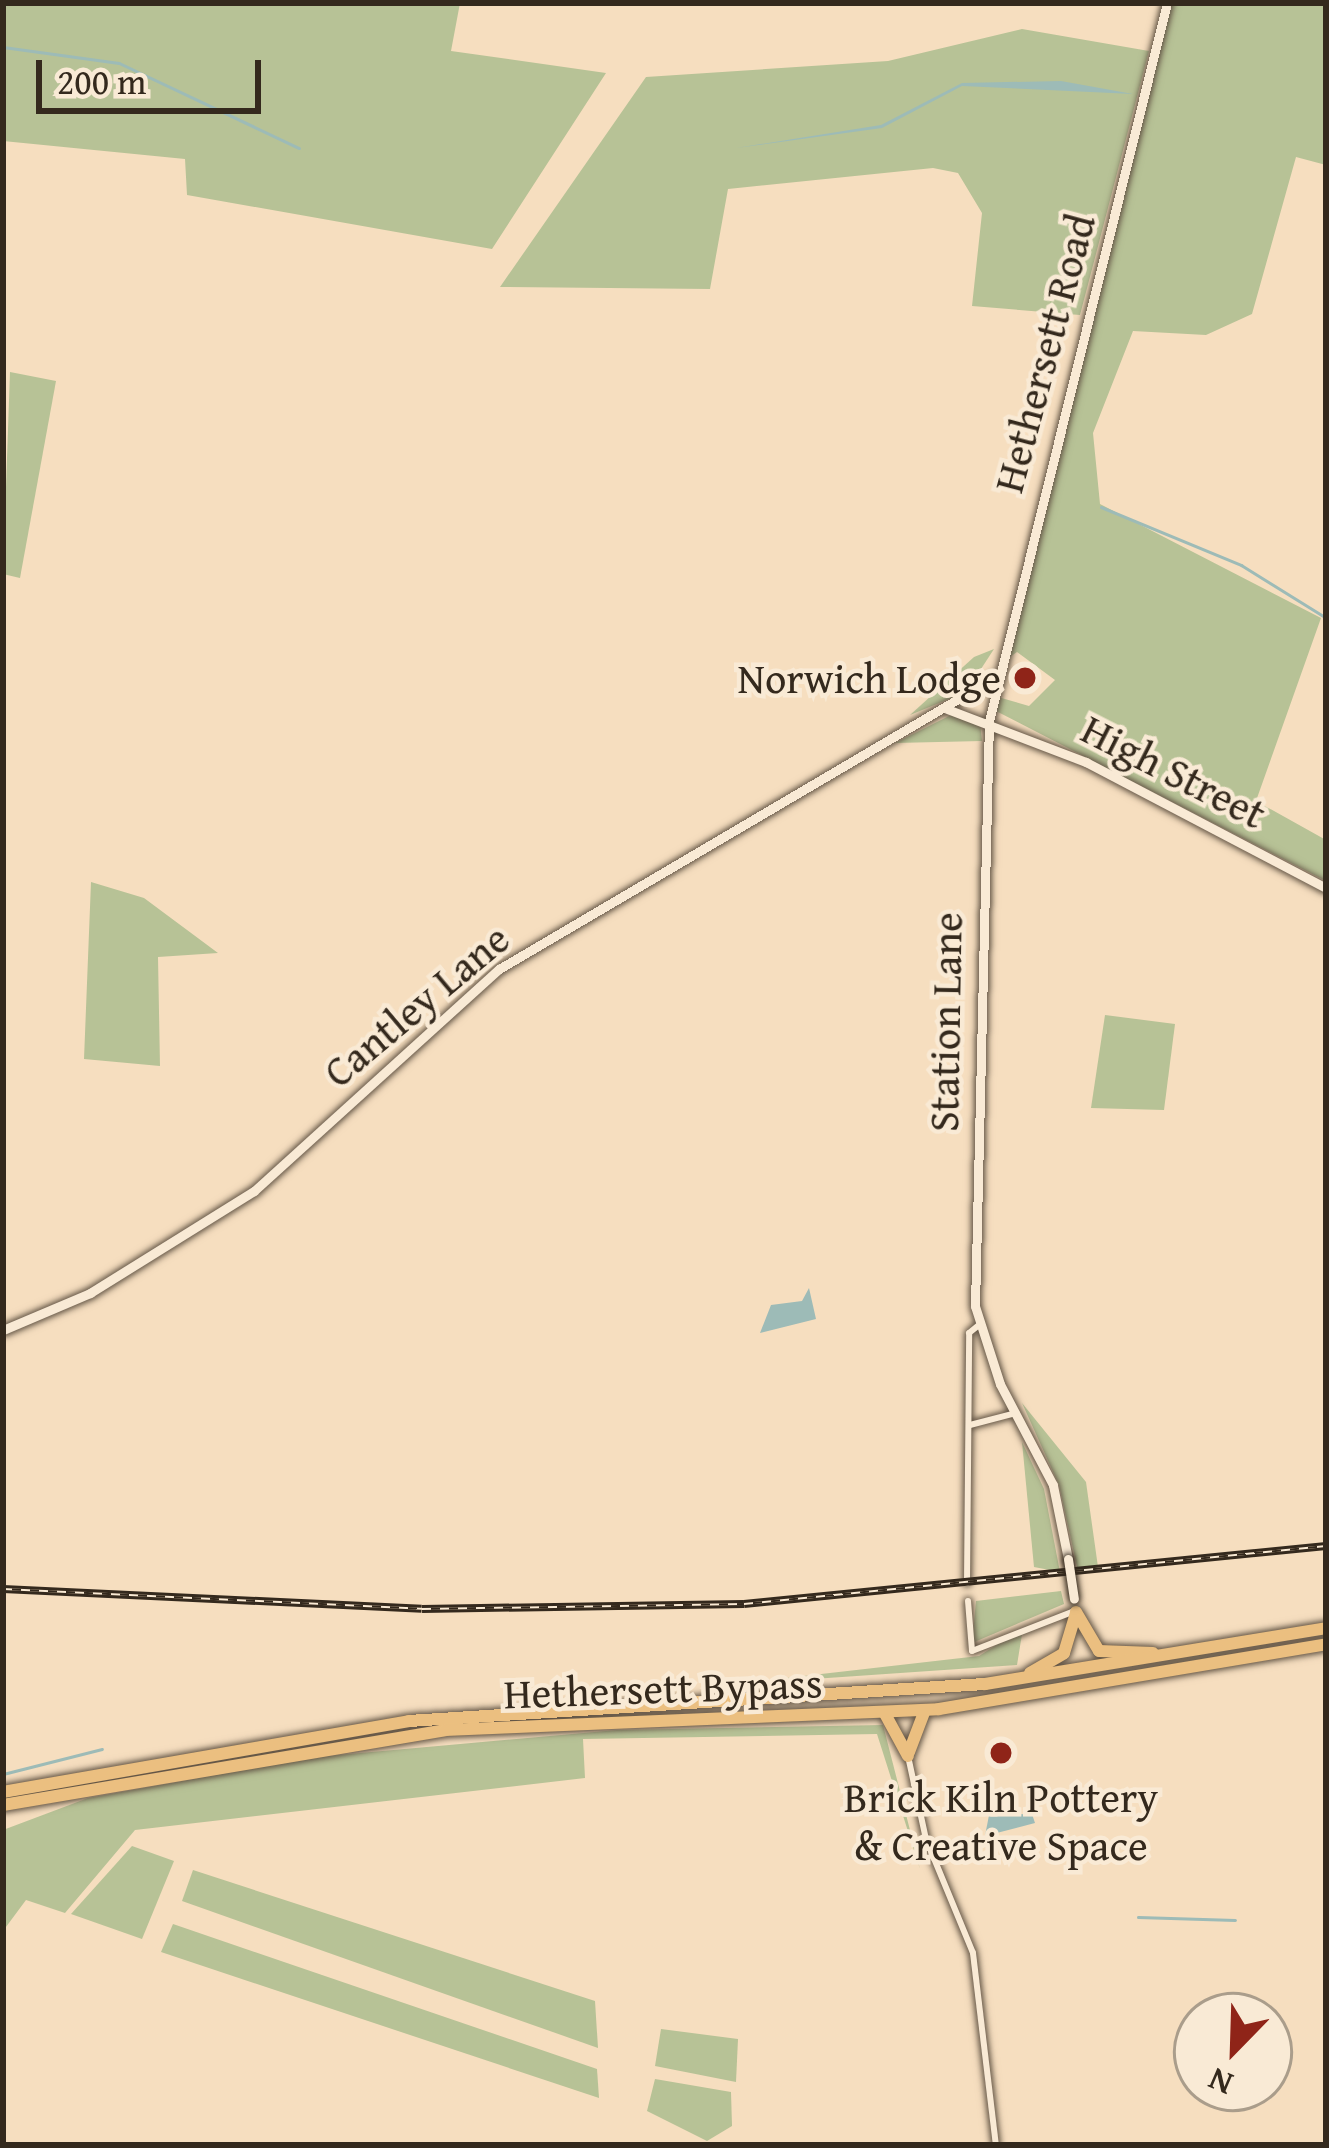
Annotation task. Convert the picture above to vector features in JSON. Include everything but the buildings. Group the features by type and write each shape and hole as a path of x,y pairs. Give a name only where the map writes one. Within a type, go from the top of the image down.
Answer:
{"highway":[{"path":"1075,1606 1090,1643 1112,1655 1202,1653"},
{"path":"985,1684 1058,1660 1075,1606"},
{"name":"Hethersett Bypass","path":"3,1792 409,1721 985,1684 1202,1653 1326,1628"},
{"name":"Hethersett Bypass","path":"3,1805 445,1730 925,1710 1326,1644"},
{"path":"908,1756 925,1710"},
{"path":"884,1712 908,1756"}],"street":[{"name":"Hethersett Road","path":"989,721 1167,3"},
{"name":"Cantley Lane","path":"3,1330 90,1293 254,1191 499,969 997,676"},
{"path":"946,709 989,721"},
{"name":"High Street","path":"989,721 1326,888"},
{"name":"Station Lane","path":"989,721 979,1325 1053,1485 1075,1606"},
{"name":"Station Lane","path":"967,1583 969,1334 979,1325"},
{"path":"970,1425 1016,1413"},
{"path":"968,1601 972,1651 1075,1606"},
{"path":"908,1756 926,1839 973,1953 996,2145"}],"green space":[{"path":"460,3 451,51 606,73 492,249 187,195 185,159 3,141 3,4"},
{"path":"1172,3 1326,3 1326,165 1296,157 1252,314 1206,335 1133,331 1093,433 1100,504 1321,618 1256,801 1326,840 1326,881 996,711 998,697 1029,706 1055,680 1017,652 1004,661"},
{"path":"1022,29 1149,51 1080,315 972,306 982,213 958,173 933,168 728,189 710,289 500,287 646,77 888,61"},
{"path":"10,372 56,381 20,578 3,574"},
{"path":"994,649 966,692 910,715 974,657"},
{"path":"955,713 980,722 982,741 895,743"},
{"path":"91,882 144,898 218,953 158,957 160,1066 84,1059"},
{"path":"1105,1015 1175,1024 1164,1110 1091,1108"},
{"path":"1022,1403 1086,1482 1098,1567 1078,1571 1059,1485"},
{"path":"1022,1442 1044,1489 1060,1572 1034,1567"},
{"path":"1061,1591 1064,1604 972,1643 976,1601"},
{"path":"1023,1628 1017,1665 726,1685 979,1656"},
{"path":"883,1725 920,1869 877,1734 583,1739 585,1778 135,1830 65,1913 26,1900 3,1931 3,1830 88,1798 316,1757 617,1730"},
{"path":"132,1846 174,1861 142,1939 71,1914"},
{"path":"193,1870 595,2001 598,2048 182,1901"},
{"path":"173,1924 597,2069 599,2098 161,1952"},
{"path":"661,2029 738,2039 736,2082 655,2066"},
{"path":"655,2079 731,2092 732,2126 707,2141 647,2111"}],"water":[{"path":"1061,81 1133,94 962,86 882,128 736,148 881,125 962,83"},
{"path":"809,1288 816,1319 760,1333 771,1305 802,1301"},
{"path":"1032,1814 1035,1823 985,1836 989,1815"}],"waterway":[{"path":"3,47 119,63 299,148"},
{"path":"1101,507 1241,565 1326,618"},
{"path":"3,1774 102,1749"},
{"path":"1138,1917 1235,1920"}],"railway":[{"path":"3,1589 422,1609 744,1604 1326,1546"}],"place":[{"name":"Norwich Lodge","path":"1025,678"},
{"name":"Brick Kiln Pottery & Creative Space","path":"1001,1753"}]}
